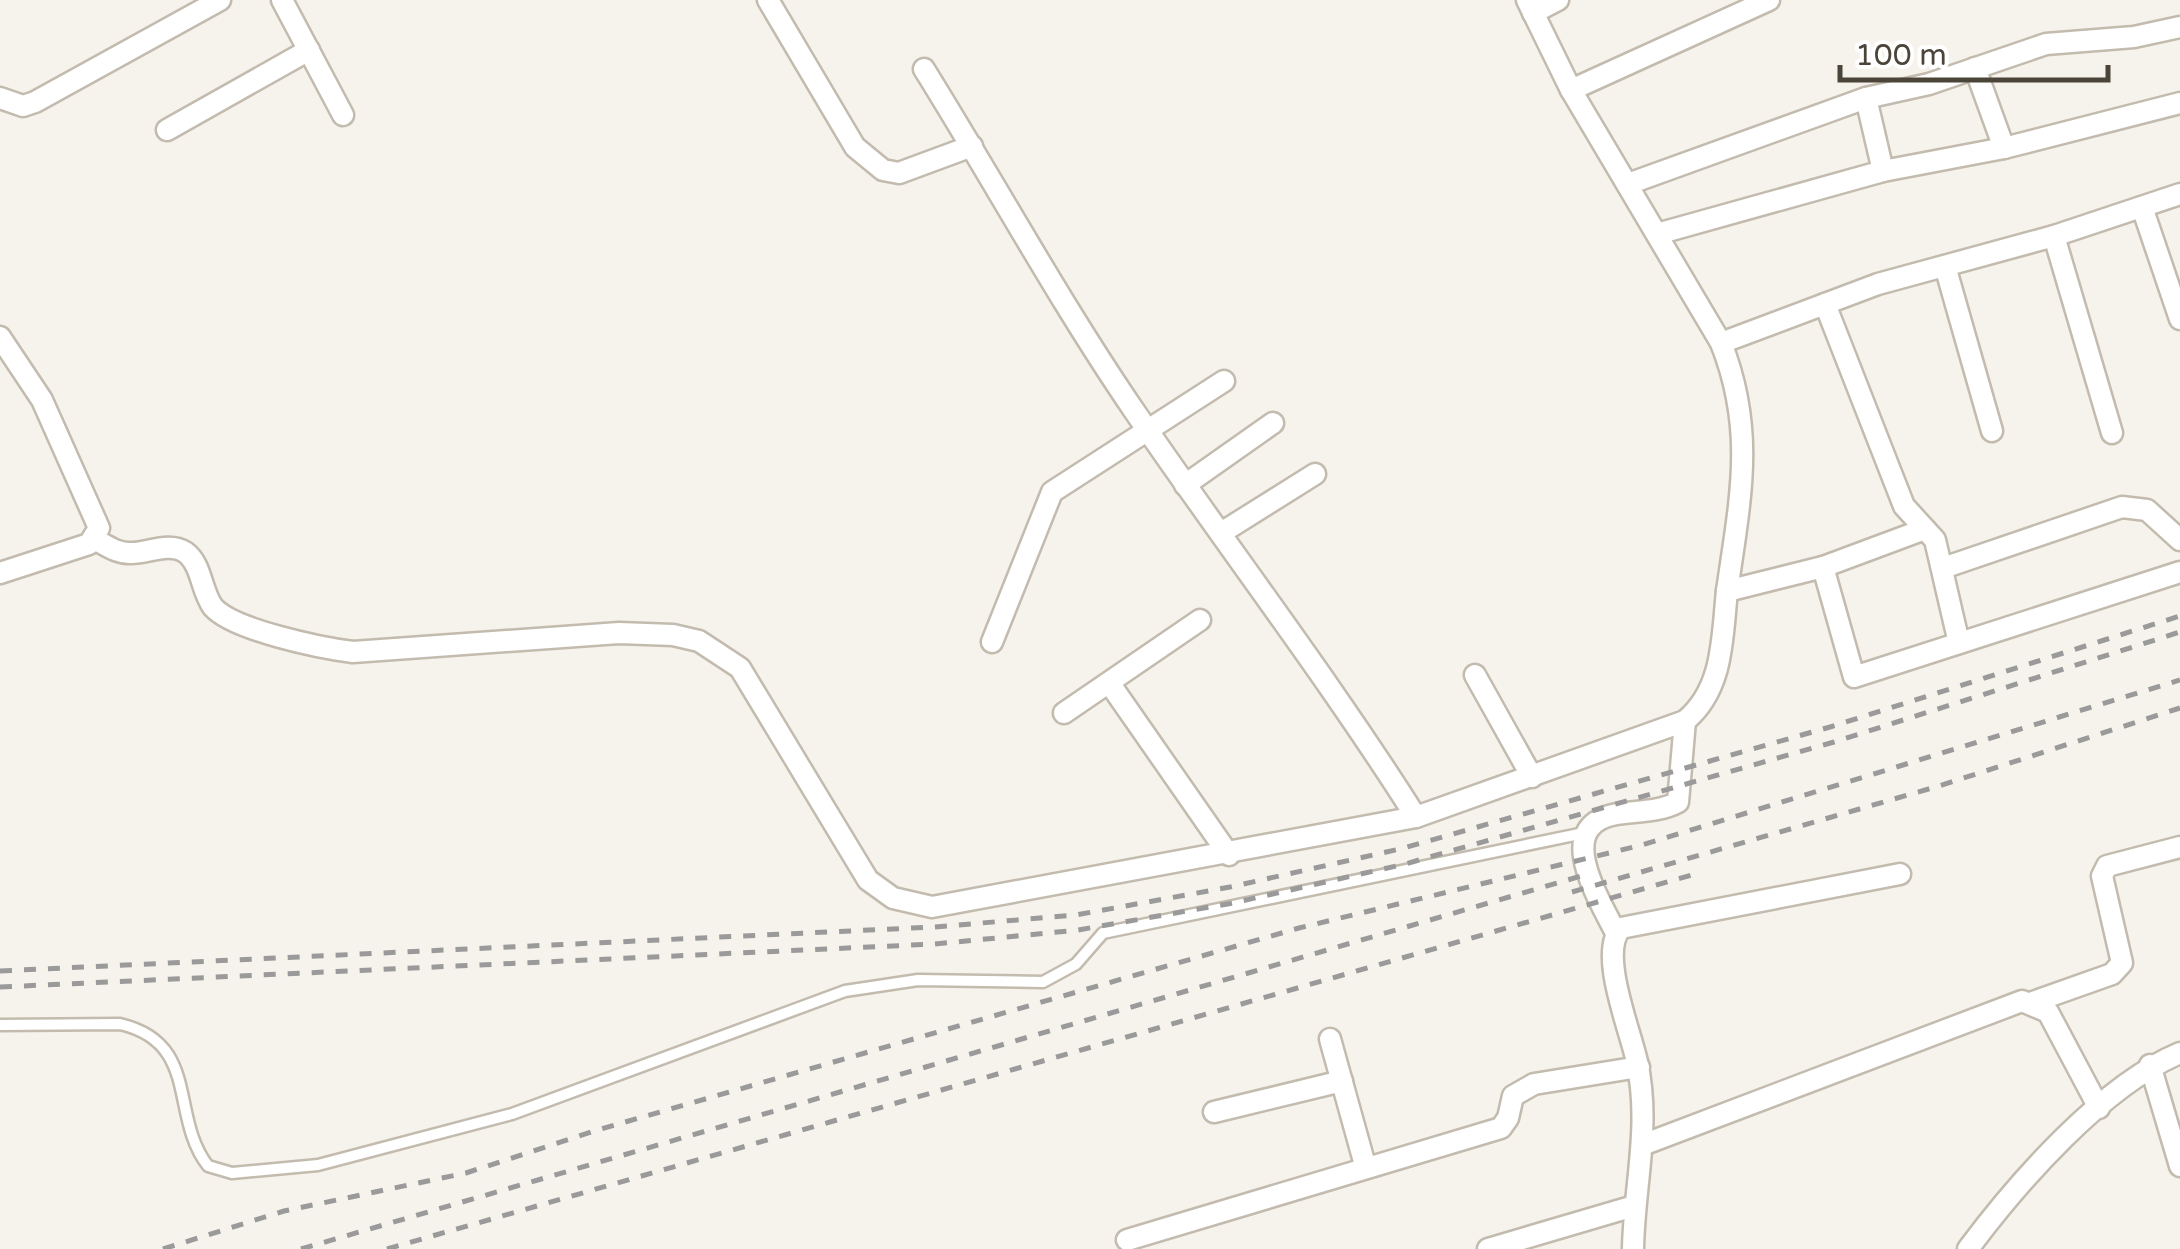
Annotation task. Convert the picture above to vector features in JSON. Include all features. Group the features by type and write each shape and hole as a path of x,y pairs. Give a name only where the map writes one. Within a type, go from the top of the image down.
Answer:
{"street":[{"path":"0,98 12,104 34,102 220,0"},
{"path":"282,0 343,115"},
{"path":"768,0 856,147 872,163 899,173 972,146"},
{"path":"0,573 96,540 123,552 168,548 184,552 196,566 210,602 226,618 326,648 353,652 619,633 673,634 699,641 740,668 868,880 893,898 932,907 1229,855 1416,817 1685,721 1706,698 1718,670 1745,463 1736,380 1721,343 1571,90 1530,6 1558,0"},
{"path":"1571,90 1769,0"},
{"path":"1628,184 1866,98 2067,40 2134,37 2180,27"},
{"path":"167,130 308,50"},
{"path":"1976,68 2004,148"},
{"path":"924,70 972,146 992,187 1149,432 1340,698 1416,817"},
{"path":"1866,98 1883,171"},
{"path":"1657,234 1883,171 2004,148 2180,103"},
{"path":"1721,343 1825,304 2180,194"},
{"path":"2142,206 2180,319"},
{"path":"2054,236 2112,433"},
{"path":"1945,266 1992,431"},
{"path":"1825,304 1904,506 1936,540 1958,643"},
{"path":"0,337 42,400 99,528 96,540"},
{"path":"992,642 1046,499 1224,381"},
{"path":"1185,486 1273,423"},
{"path":"1221,533 1315,474"},
{"path":"1942,568 2122,508 2147,510 2180,540"},
{"path":"1726,591 1823,567 1925,528"},
{"path":"1823,567 1854,676 2180,572"},
{"path":"1064,713 1200,620"},
{"path":"1475,675 1532,777"},
{"path":"1110,684 1229,855"},
{"path":"1616,933 1584,860 1584,834 1601,818 1678,802 1685,721"},
{"path":"2033,1002 2112,974 2122,963 2102,876 2107,866 2180,847"},
{"path":"1633,1249 1634,1206 1645,1144 1638,1067 1610,954 1616,933 1621,928 1900,874"},
{"path":"1645,1144 2022,1000 2048,1012 2100,1108"},
{"path":"1330,1039 1365,1165"},
{"path":"1968,1249 2029,1176 2100,1108 2150,1066 2180,1053"},
{"path":"2150,1066 2180,1166"},
{"path":"1128,1240 1365,1165 1501,1128 1508,1118 1512,1096 1534,1084 1638,1067"},
{"path":"1214,1112 1342,1081"},
{"path":"1488,1249 1634,1206"}],"lane":[{"path":"0,1025 120,1024 137,1028 170,1054 208,1166 232,1173 298,1168 512,1114 845,991 918,980 1044,982 1076,964 1103,934 1584,834"}],"railway":[{"path":"0,971 934,927 1076,915 1230,887 1400,849 1830,727 2180,616"},
{"path":"0,987 935,944 1078,930 1233,903 1405,864 1834,742 2180,632"},
{"path":"163,1249 284,1211 466,1173 594,1131 1299,928 1642,845 2180,680"},
{"path":"1572,892 1939,786 2180,708"},
{"path":"301,1249 1588,874"},
{"path":"387,1249 1695,874"}]}
